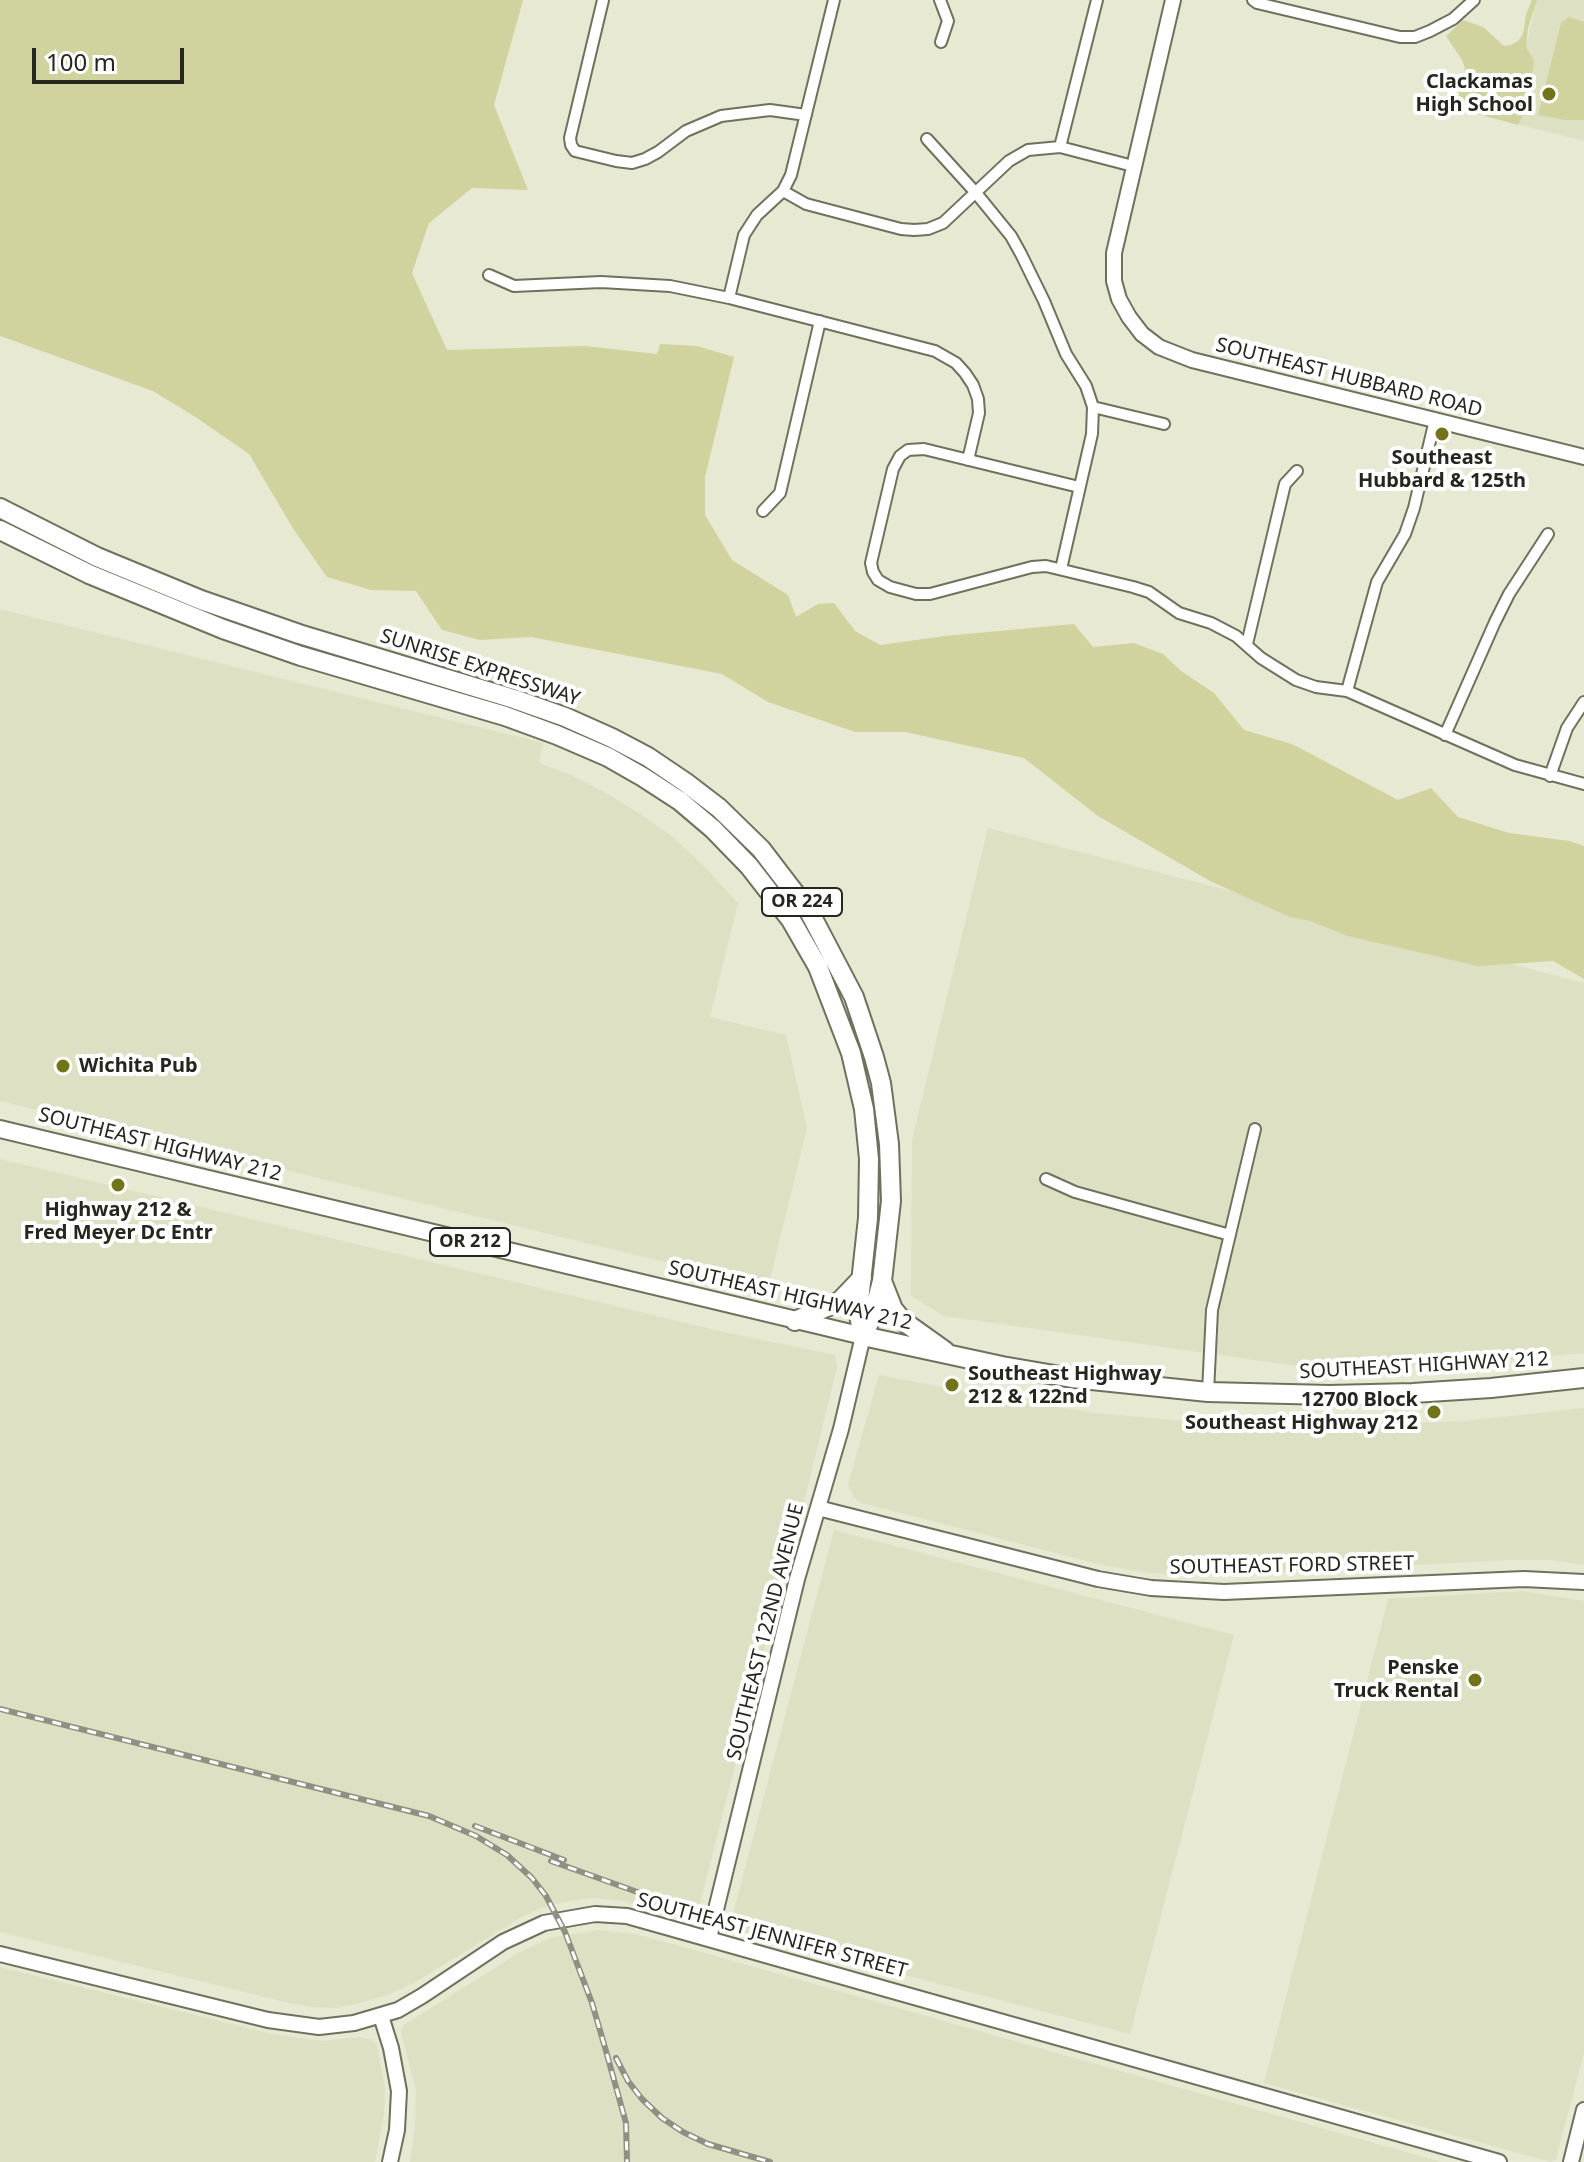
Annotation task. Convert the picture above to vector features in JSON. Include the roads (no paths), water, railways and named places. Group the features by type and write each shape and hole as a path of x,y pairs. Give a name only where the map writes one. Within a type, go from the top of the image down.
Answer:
{"highway":[{"name":"SUNRISE EXPRESSWAY","path":"0,508 97,557 201,600 565,717 648,757 719,808 761,849 810,913 845,977 866,1030 881,1083 889,1144 891,1201 882,1281 874,1312 863,1336"},
{"name":"SUNRISE EXPRESSWAY","path":"0,530 89,574 223,629 557,735 608,757 643,777 680,801 713,829 749,866 791,920 818,967 845,1033 862,1097 869,1159 868,1218 858,1310 863,1336"},
{"path":"795,1321 840,1301 862,1278"},
{"path":"882,1281 893,1309 903,1321 951,1355"},
{"name":"SOUTHEAST HIGHWAY 212","path":"863,1336 1072,1378 1208,1392 1317,1395 1413,1393 1584,1378"}],"main road":[{"path":"1133,166 1173,0"},
{"name":"SOUTHEAST HUBBARD ROAD","path":"1133,166 1115,244 1113,263 1116,290 1142,334 1159,347 1180,357 1584,457"},
{"name":"SOUTHEAST HIGHWAY 212","path":"0,1129 863,1336"},
{"name":"SOUTHEAST 122ND AVENUE","path":"709,1938 797,1579 841,1429 863,1336"},
{"name":"SOUTHEAST FORD STREET","path":"818,1508 1098,1579 1151,1588 1224,1592 1524,1579 1584,1582"},
{"name":"SOUTHEAST JENNIFER STREET","path":"0,1954 292,2025 330,2026 381,2016 413,2002 514,1935 560,1919 595,1914 627,1916 1499,2162"},
{"path":"381,2016 399,2091 397,2130 390,2162"},
{"path":"1571,2162 1584,2110"}],"street":[{"path":"603,0 570,138 572,149 581,154 632,163 658,152 686,131 721,116 770,110 806,115"},
{"path":"729,298 744,235 757,215 783,191 791,175 834,0"},
{"path":"940,0 948,21 941,42"},
{"path":"1060,147 1097,0"},
{"path":"1253,0 1400,37 1415,37 1430,31 1453,19 1474,0"},
{"path":"927,139 1011,236 1044,301 1059,339 1086,386 1093,407 1092,434 1061,569"},
{"path":"783,191 806,204 914,230 943,223 1019,154 1028,150 1060,147 1133,166"},
{"path":"489,275 514,286 601,282 670,286 729,298 935,351 956,363 973,385 978,399 979,413 968,460"},
{"path":"763,511 780,493 820,321"},
{"path":"1093,407 1164,424"},
{"path":"1347,691 1377,582 1405,534 1414,508 1435,420"},
{"path":"1079,487 924,449 908,450 900,456 893,469 871,563 873,572 878,580 890,587 916,594 930,594 1046,566 1149,592 1179,613 1211,623 1236,636 1261,658 1296,680 1316,687 1347,691 1515,765 1584,784"},
{"path":"1247,644 1285,484 1297,471"},
{"path":"1445,735 1509,594 1548,534"},
{"path":"1550,776 1567,728 1584,702"},
{"path":"1208,1392 1210,1324 1255,1129"},
{"path":"1046,1179 1075,1192 1230,1235"}],"railway":[{"path":"0,1709 429,1816 476,1836 507,1855 546,1896 565,1932 592,2003 626,2123 627,2162"},
{"path":"475,1826 564,1860"},
{"path":"551,1861 693,1912"},
{"path":"616,2058 628,2081 662,2118 708,2144 770,2162"}],"place":[{"name":"Clackamas High School","path":"1549,94"},
{"name":"Southeast Hubbard & 125th","path":"1442,434"},
{"name":"Wichita Pub","path":"63,1066"},
{"name":"Highway 212 & Fred Meyer Dc Entr","path":"118,1185"},
{"name":"Southeast Highway 212 & 122nd","path":"952,1385"},
{"name":"12700 Block Southeast Highway 212","path":"1434,1412"},
{"name":"Penske Truck Rental","path":"1475,1680"}]}
